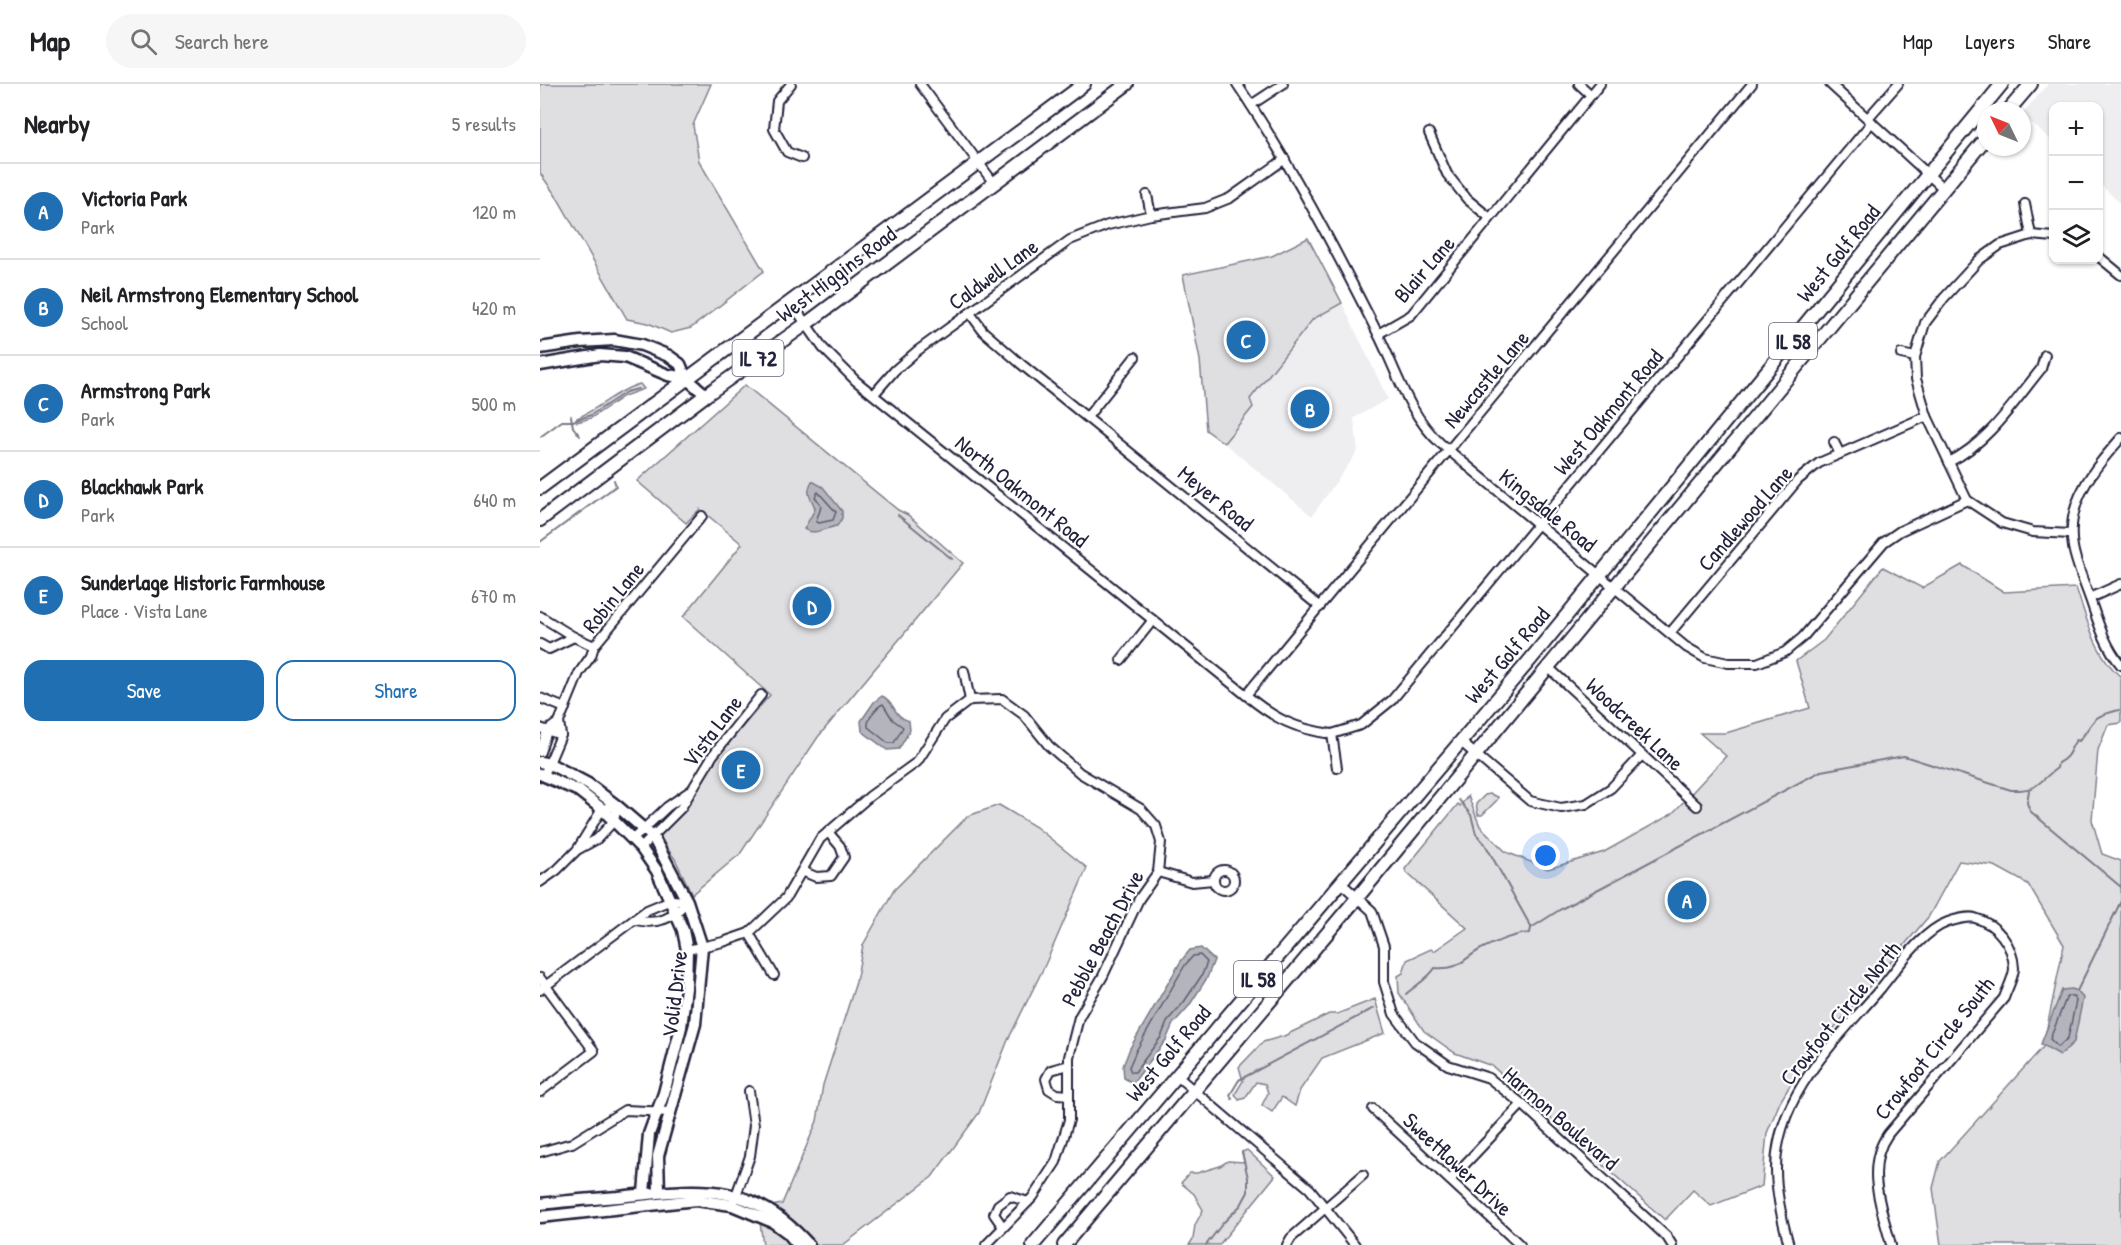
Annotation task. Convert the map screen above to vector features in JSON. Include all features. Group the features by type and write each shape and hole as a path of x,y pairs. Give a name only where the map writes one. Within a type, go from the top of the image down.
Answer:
{"main road":[{"name":"West Higgins Road","path":"540,488 1084,84"},
{"name":"West Higgins Road","path":"540,520 1127,84"},
{"name":"West Golf Road","path":"1033,1245 1600,576 2002,84"},
{"path":"2016,102 2031,84"},
{"name":"West Golf Road","path":"1064,1245 1358,898 1977,149"}],"street":[{"path":"791,84 777,101 774,129 787,152 802,158"},
{"path":"921,84 993,182"},
{"name":"Kingsdale Road","path":"1237,84 1285,159 1378,334 1421,421 1432,436 1686,647 1705,658 1728,663 1757,663 1785,652 1803,637 1884,542 1900,531 1967,500"},
{"path":"1251,105 1283,84"},
{"path":"1579,84 1591,95"},
{"name":"Blair Lane","path":"1378,334 1411,315 1600,84"},
{"name":"Newcastle Lane","path":"1246,695 1752,84"},
{"path":"1830,84 1944,189"},
{"name":"West Oakmont Road","path":"1332,734 1360,725 1392,700 1898,84"},
{"path":"1429,133 1447,174 1467,199 1490,218"},
{"name":"Caldwell Lane","path":"875,393 895,370 1070,240 1108,225 1151,215 1205,208 1230,198 1285,159"},
{"path":"1147,195 1151,215"},
{"path":"2025,204 2031,235"},
{"path":"2049,237 2031,235 2000,245 1972,268 1925,323 1915,357 1916,379 1927,416 1967,500 2002,523 2033,532 2071,534"},
{"path":"2103,260 2121,275"},
{"name":"North Oakmont Road","path":"790,301 833,359 856,381 875,393 1268,713 1305,730 1332,734"},
{"name":"Meyer Road","path":"969,313 983,331 1021,364 1088,416 1320,607"},
{"path":"540,348 614,340 642,345 669,356 680,364 686,378 706,395"},
{"path":"1901,354 1915,357"},
{"path":"540,365 600,355 616,356 625,357 668,375 686,378"},
{"path":"1949,462 1965,454 1983,438 2041,369 2045,355"},
{"path":"1088,416 1136,357"},
{"name":"Candlewood Lane","path":"1670,633 1798,480 1819,463 1927,416"},
{"path":"2121,438 2094,470 2075,503 2071,534 2075,555 2106,643 2121,665"},
{"path":"1834,442 1840,454"},
{"name":"Robin Lane","path":"544,730 559,722 579,673 591,656 594,646 702,516"},
{"path":"2090,598 2121,584"},
{"path":"540,616 574,637 594,646"},
{"path":"1121,660 1153,620"},
{"path":"540,644 549,650 574,637"},
{"name":"Woodcreek Lane","path":"1549,668 1697,806"},
{"path":"687,950 723,942 749,933 786,898 820,839 870,796 917,762 945,719 970,700 964,670"},
{"name":"Vista Lane","path":"641,848 681,808 713,755 761,695"},
{"path":"540,698 565,708"},
{"name":"Pebble Beach Drive","path":"970,700 1002,699 1024,715 1049,746 1080,773 1142,809 1156,826 1161,843 1158,872 1139,898 1103,976 1079,1017 1069,1057 1069,1120 1056,1162 1028,1202 986,1245"},
{"path":"542,774 545,763 561,735 559,722"},
{"path":"540,752 544,730 561,735"},
{"path":"1332,734 1337,768"},
{"path":"1461,742 1530,801 1561,808 1586,804 1611,788 1642,755"},
{"name":"Volid Drive","path":"545,763 588,784 653,837 687,901 702,947 695,1024 664,1112 649,1134 644,1193"},
{"name":"Volid Drive","path":"542,774 579,791 602,809 633,839 657,871 683,930 687,950 686,988 658,1156 659,1191"},
{"name":"Vista Lane","path":"633,839 667,807 691,790"},
{"path":"540,882 557,870 577,850 602,809 617,806 614,821 597,838 577,850"},
{"path":"802,870 816,877 831,876 844,857 840,846 828,832"},
{"path":"1158,872 1192,882 1213,880"},
{"name":"Harmon Boulevard","path":"1340,882 1372,911 1384,946 1384,982 1394,1014 1416,1042 1448,1065 1489,1078 1522,1104 1667,1237 1672,1245"},
{"path":"543,988 647,910 671,900 687,901"},
{"path":"635,920 648,923 677,915 687,901"},
{"name":"Crowfoot Circle South","path":"1891,1245 1875,1179 1876,1163 1881,1146 1888,1134 2004,998 2014,970 2011,947 1996,930 1973,917 1947,922"},
{"name":"Crowfoot Circle North","path":"1789,1245 1778,1200 1776,1168 1781,1131 1793,1100 1803,1082 1824,1055 1925,936 1947,922"},
{"path":"749,933 774,975"},
{"path":"540,978 543,988 594,1051 540,1092"},
{"path":"1069,1065 1051,1070 1046,1079 1049,1089 1057,1094 1069,1095"},
{"path":"1177,1076 1310,1189 1355,1245"},
{"path":"734,1200 750,1156 754,1125 749,1091"},
{"path":"1450,1180 1522,1104"},
{"name":"Sweetflower Drive","path":"1373,1109 1520,1245"},
{"path":"540,1152 572,1143 625,1110 664,1112"},
{"path":"1287,1245 1291,1238 1363,1175"},
{"path":"540,1204 659,1191 717,1191 774,1222 798,1245"},
{"path":"1003,1227 994,1214 998,1205 1010,1196 1028,1202"},
{"path":"540,1217 696,1200 734,1200 788,1223 809,1245"}],"shaded area":[{"path":"540,84 711,84 693,125 699,161 764,271 691,328 671,333 648,323 627,319 558,199 540,173"},
{"path":"2048,84 2121,84 2120,203 2103,187 2103,102 2049,102 2049,138 2031,122 2031,104"},
{"path":"1308,238 1342,303 1313,319 1250,399 1253,407 1224,443 1206,430 1200,360 1183,275 1272,256"},
{"path":"1342,303 1388,399 1354,418 1358,451 1312,516 1224,443 1252,407 1250,399 1313,319"},
{"path":"640,384 644,389 624,396 591,418 577,422 577,418"},
{"path":"745,385 898,510 908,515 963,563 818,737 740,854 692,894 675,859 653,829 770,695 683,617 742,544 700,509 686,523 637,481"},
{"path":"1962,565 2004,592 2076,588 2098,647 2121,677 2121,723 2108,725 2098,750 2092,820 2102,854 2121,861 2121,1245 1941,1245 1933,1188 1940,1161 2043,1047 2064,945 2028,884 1995,866 1959,861 1929,916 1801,1067 1780,1102 1767,1133 1762,1186 1711,1206 1693,1190 1665,1220 1492,1066 1455,1053 1424,1031 1399,993 1398,976 1403,973 1407,960 1431,949 1434,951 1467,928 1405,869 1458,804 1460,806 1468,796 1480,826 1506,852 1548,869 1604,852 1672,814 1726,756 1700,733 1726,733 1810,708 1796,661 1824,640 1883,567 1922,588"},
{"path":"1485,795 1498,797 1497,800 1482,815 1478,815 1476,804"},
{"path":"999,805 1036,827 1087,868 1045,965 1008,1040 979,1113 932,1177 843,1245 763,1245 760,1222 772,1206 782,1204 817,1121 823,1085 856,982 863,945 894,890 968,816"},
{"path":"1375,999 1385,1033 1322,1058 1300,1090 1295,1106 1282,1097 1272,1112 1262,1105 1268,1093 1265,1084 1256,1082 1245,1098 1239,1100 1235,1094 1243,1081 1239,1067 1263,1042 1284,1036 1329,1014 1337,1014"},
{"path":"1247,1150 1275,1176 1219,1245 1189,1245 1193,1239 1195,1225 1203,1210 1194,1194 1181,1183 1190,1173 1220,1166 1228,1161 1244,1162 1242,1152"}],"water":[{"path":"812,481 823,487 842,511 842,518 837,526 815,532 804,529 815,509 809,494"},
{"path":"882,696 890,702 900,716 909,721 910,730 899,749 887,750 862,731 861,721 874,702"},
{"path":"1201,948 1214,960 1207,978 1189,1006 1173,1024 1166,1040 1133,1083 1124,1078 1123,1066 1130,1048 1181,961 1190,950"},
{"path":"2072,989 2083,998 2074,1042 2060,1055 2041,1044 2062,990"}],"waterway":[{"path":"540,437 562,421 573,421 591,415 626,392 638,389"},
{"path":"571,416 573,427 580,436"},
{"path":"540,542 616,486 614,480"},
{"path":"898,515 952,559"},
{"path":"1406,994 1426,979 1435,968 1456,966 1481,949 1511,937 1530,933 1531,928 1561,909 1821,771 1904,756 2011,790 2027,789 2037,785 2057,768 2058,763 2068,755 2076,740 2079,741 2094,720 2119,710"},
{"path":"2029,790 2027,803 2030,811 2121,887"},
{"path":"1459,800 1471,815 1476,834 1485,844 1531,927"},
{"path":"2077,991 2121,901"},
{"path":"1232,1099 1230,1095 1239,1080 1374,1008"},
{"path":"1206,1245 1241,1205 1248,1192 1248,1178 1242,1152"}],"place":[{"name":"Armstrong Park","path":"1246,340"},
{"name":"Neil Armstrong Elementary School","path":"1310,409"},
{"name":"Blackhawk Park","path":"812,606"},
{"name":"Sunderlage Historic Farmhouse","path":"741,770"},
{"name":"Victoria Park","path":"1687,900"}]}
